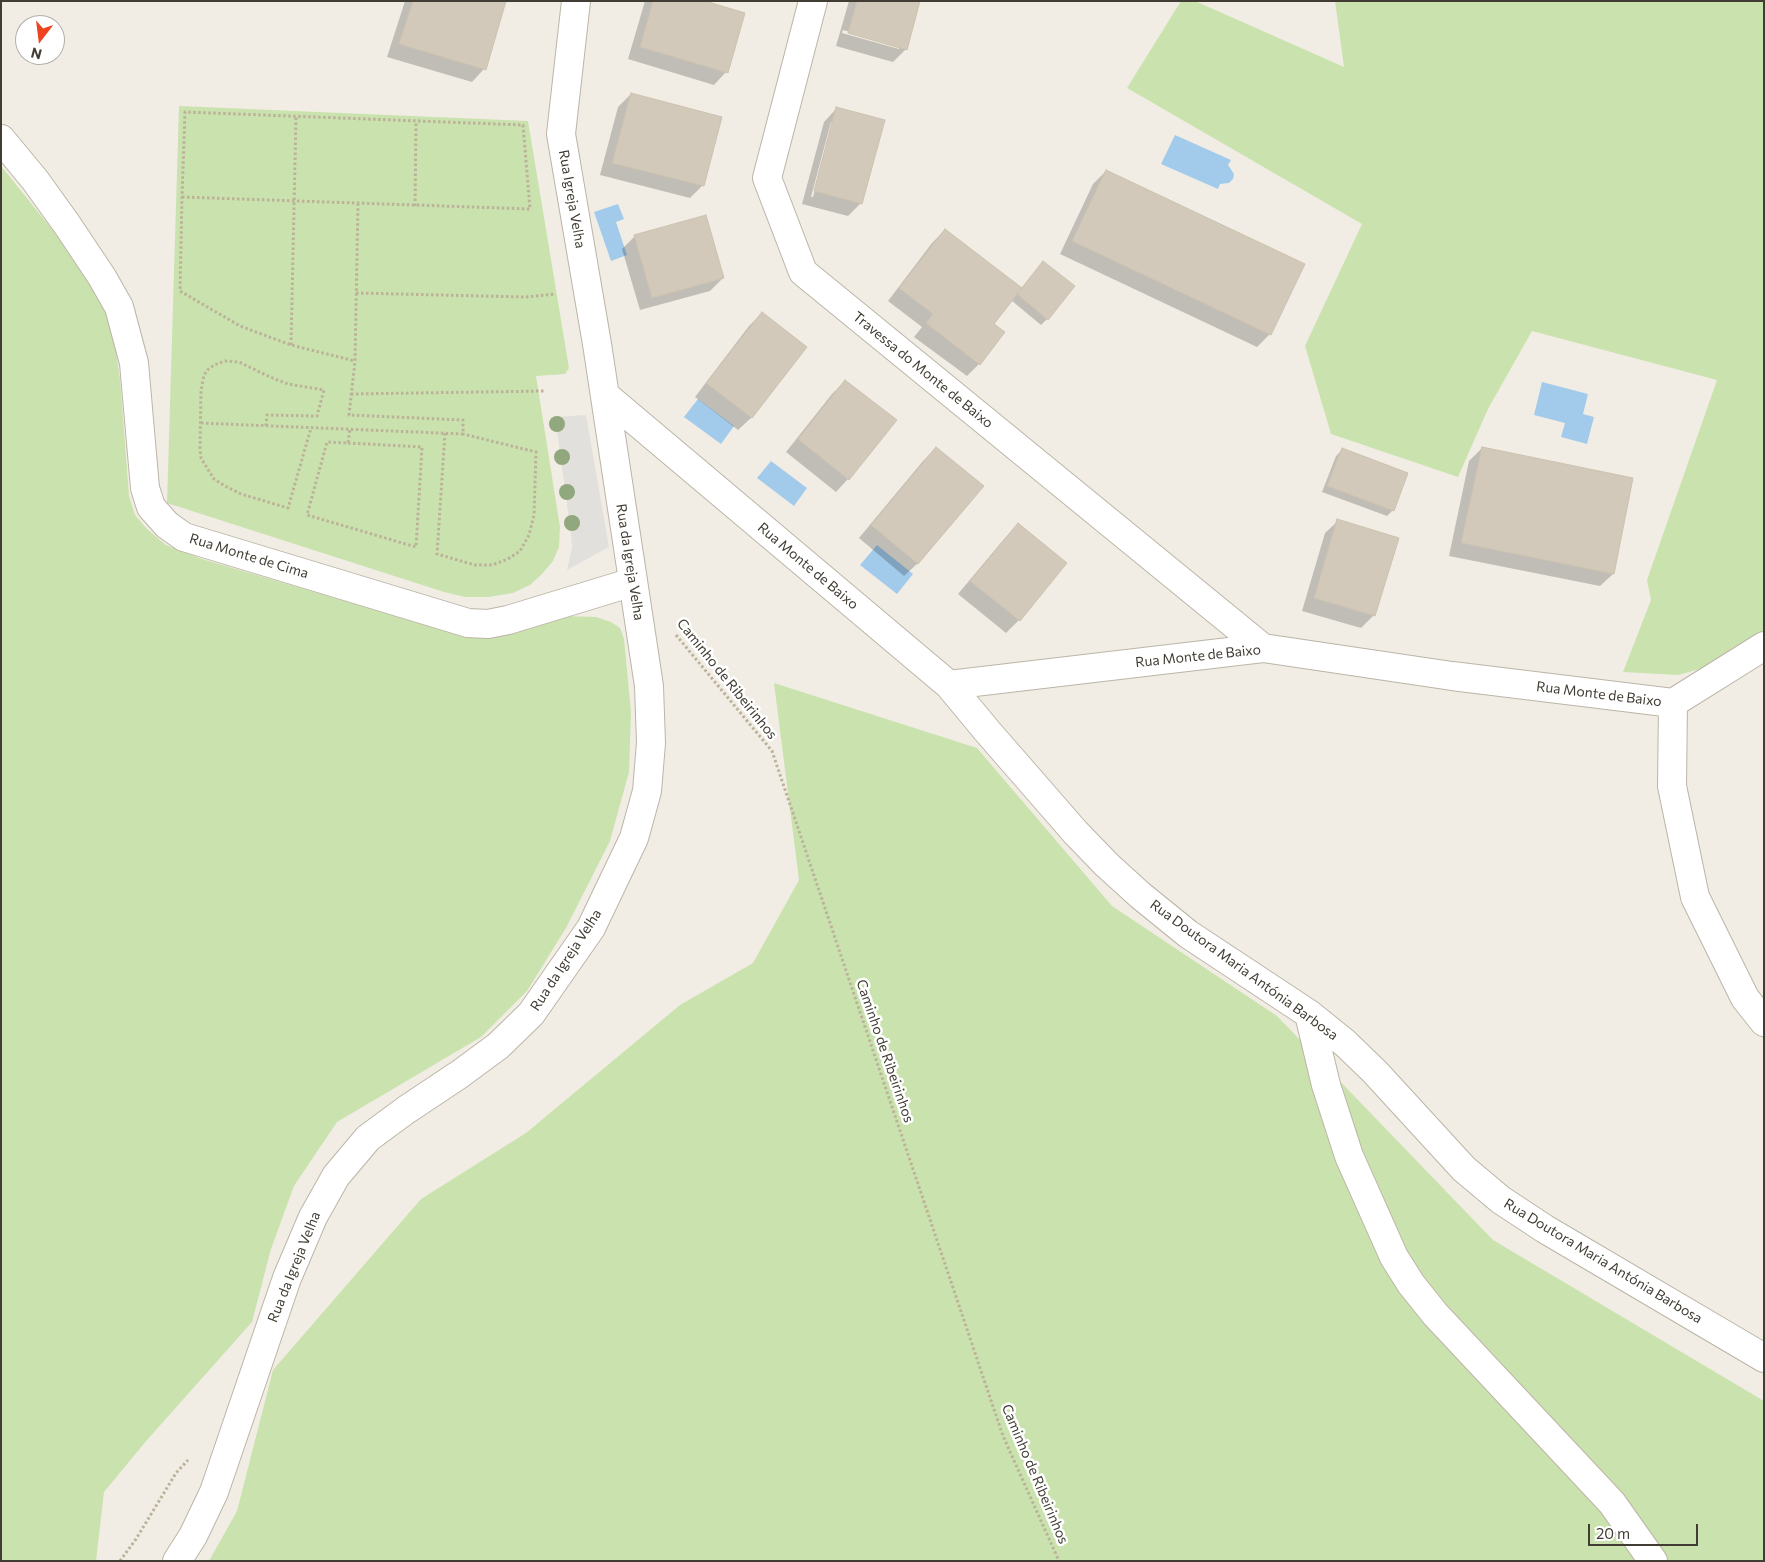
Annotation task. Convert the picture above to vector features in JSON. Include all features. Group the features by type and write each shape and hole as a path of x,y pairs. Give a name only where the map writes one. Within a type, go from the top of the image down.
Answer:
{"street":[{"name":"Rua Igreja Velha","path":"576,1 561,134 606,396"},
{"name":"Travessa do Monte de Baixo","path":"813,1 767,178 803,272 1263,648"},
{"name":"Rua Monte de Cima","path":"1,139 68,226 102,277 119,307 134,363 145,488 152,507 167,524 184,537 468,623 488,624 508,620 633,582"},
{"name":"Rua da Igreja Velha","path":"177,1561 193,1536 214,1492 287,1278 313,1217 336,1176 368,1138 490,1052 531,1014 591,928 634,838 647,791 651,743 649,686 606,396"},
{"name":"Rua Monte de Baixo","path":"606,396 949,685 1263,648 1452,676 1673,703 1672,786 1695,897 1746,998 1764,1022"},
{"path":"1673,703 1764,646"},
{"name":"Rua Doutora Maria Antónia Barbosa","path":"949,685 1076,833 1107,865 1188,934 1309,1014 1345,1043 1375,1072 1464,1169 1501,1200 1545,1229 1764,1358"},
{"path":"1309,1014 1326,1085 1349,1156 1394,1257 1411,1284 1435,1314 1612,1503 1653,1561"}],"path":[{"path":"182,197 530,209 523,125 185,112 182,197 180,291 240,326 291,345 355,361"},
{"path":"291,345 296,116"},
{"path":"415,206 416,121"},
{"path":"358,204 355,361 349,414 463,420 463,434"},
{"path":"356,293 525,297 563,293"},
{"path":"266,426 267,415 316,416 324,390 288,384 239,362 225,361 214,365 206,371 201,392 201,458 214,479 225,486 241,494 288,508 310,428"},
{"path":"351,394 544,391"},
{"path":"201,423 350,430 444,433 463,434 536,452 534,515 529,534 520,551 508,559 492,565 475,565 437,554 444,433"},
{"path":"348,443 350,430"},
{"path":"327,442 348,443 422,447 416,547 307,514 327,442"},
{"name":"Caminho de Ribeirinhos","path":"671,628 772,751 1003,1436 1059,1561"},
{"path":"120,1561 136,1539 176,1472 189,1459"}],"green space":[{"path":"1181,1 1195,1 1344,67 1335,1 1764,1 1764,636 1726,662 1678,675 1623,672 1651,600 1647,580 1717,380 1532,331 1488,409 1458,477 1331,434 1305,346 1362,224 1127,88"},
{"path":"179,106 528,121 569,368 565,374 536,376 560,527 559,547 553,561 530,585 513,593 489,597 465,597 444,592 167,503"},
{"path":"1,166 63,243 103,305 113,332 120,379 129,496 135,515 147,529 166,545 202,559 461,635 564,616 596,617 611,622 620,628 624,639 631,712 629,772 610,841 566,928 527,991 481,1037 337,1122 294,1186 271,1249 252,1322 147,1440 104,1492 96,1561 1,1561"},
{"path":"774,683 977,748 1112,906 1277,1016 1493,1240 1764,1401 1764,1561 209,1561 237,1511 273,1370 421,1199 526,1133 680,1005 753,963 799,880"}],"shaded area":[{"path":"586,415 609,547 567,570 572,547 571,533 555,417"}],"water":[{"path":"1175,135 1231,160 1228,165 1234,174 1233,179 1229,183 1220,184 1218,189 1161,164"},
{"path":"618,204 624,219 616,222 627,255 611,261 594,212"},
{"path":"1542,382 1588,394 1583,414 1594,417 1587,444 1561,437 1565,423 1534,415"},
{"path":"698,399 734,426 721,444 684,417"},
{"path":"771,461 807,488 794,506 757,478"},
{"path":"877,545 913,574 897,594 860,565"}],"building":[{"path":"413,1 506,1 486,70 399,44"},
{"path":"653,1 705,1 745,13 728,73 640,47"},
{"path":"857,1 920,1 907,50 848,33"},
{"path":"631,93 722,117 704,186 612,163"},
{"path":"836,107 885,120 862,204 814,191"},
{"path":"1106,170 1305,264 1271,335 1072,241"},
{"path":"706,215 724,278 652,298 634,235"},
{"path":"945,229 1022,288 994,324 1005,332 980,365 926,323 933,314 899,288"},
{"path":"1043,261 1075,286 1048,320 1017,294"},
{"path":"762,312 807,347 752,418 706,383"},
{"path":"845,380 897,420 849,480 798,439"},
{"path":"936,447 984,486 918,564 871,525"},
{"path":"1482,447 1633,478 1614,574 1461,543"},
{"path":"1342,448 1408,473 1394,511 1327,486"},
{"path":"1337,519 1399,538 1375,616 1314,598"},
{"path":"1018,523 1067,563 1020,621 970,581"}]}
